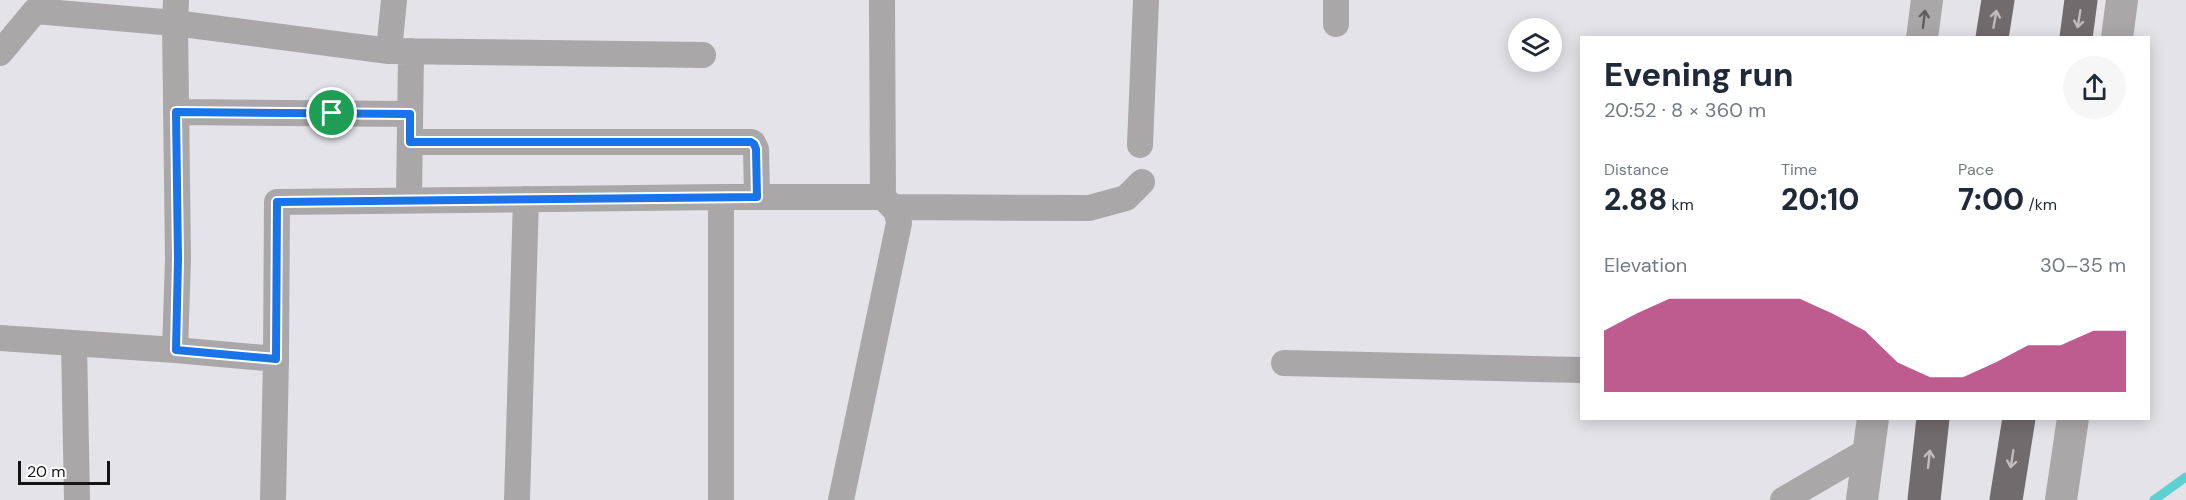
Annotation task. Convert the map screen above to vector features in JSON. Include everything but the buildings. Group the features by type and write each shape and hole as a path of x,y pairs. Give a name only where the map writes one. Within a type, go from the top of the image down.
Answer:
{"highway":[{"path":"1992,36 1998,0"},
{"path":"2076,36 2081,0"},
{"path":"1924,500 1933,420"},
{"path":"2006,500 2019,420"}],"street":[{"path":"394,0 410,114 409,200"},
{"path":"841,500 898,223 898,218 888,202 882,0"},
{"path":"1140,145 1146,0"},
{"path":"1922,36 1927,0"},
{"path":"2117,36 2122,0"},
{"path":"0,52 37,6 176,11 400,51 703,55"},
{"path":"176,11 178,259 176,350"},
{"path":"176,112 410,114"},
{"path":"410,142 751,142 756,149 757,197"},
{"path":"273,500 277,202 757,197 1089,208 1126,198 1142,182"},
{"path":"721,197 721,500"},
{"path":"517,500 526,199"},
{"path":"0,338 276,359"},
{"path":"74,343 77,500"},
{"path":"1284,363 1580,370"},
{"path":"1862,500 1873,420"},
{"path":"2061,500 2073,420"},
{"path":"1783,500 1869,450"}],"waterway":[{"path":"2154,500 2186,477"}],"route":[{"path":"176,112 332,113 410,114 410,142 753,143 756,149 757,197 277,202 276,359 176,350 178,259 176,112"}]}
